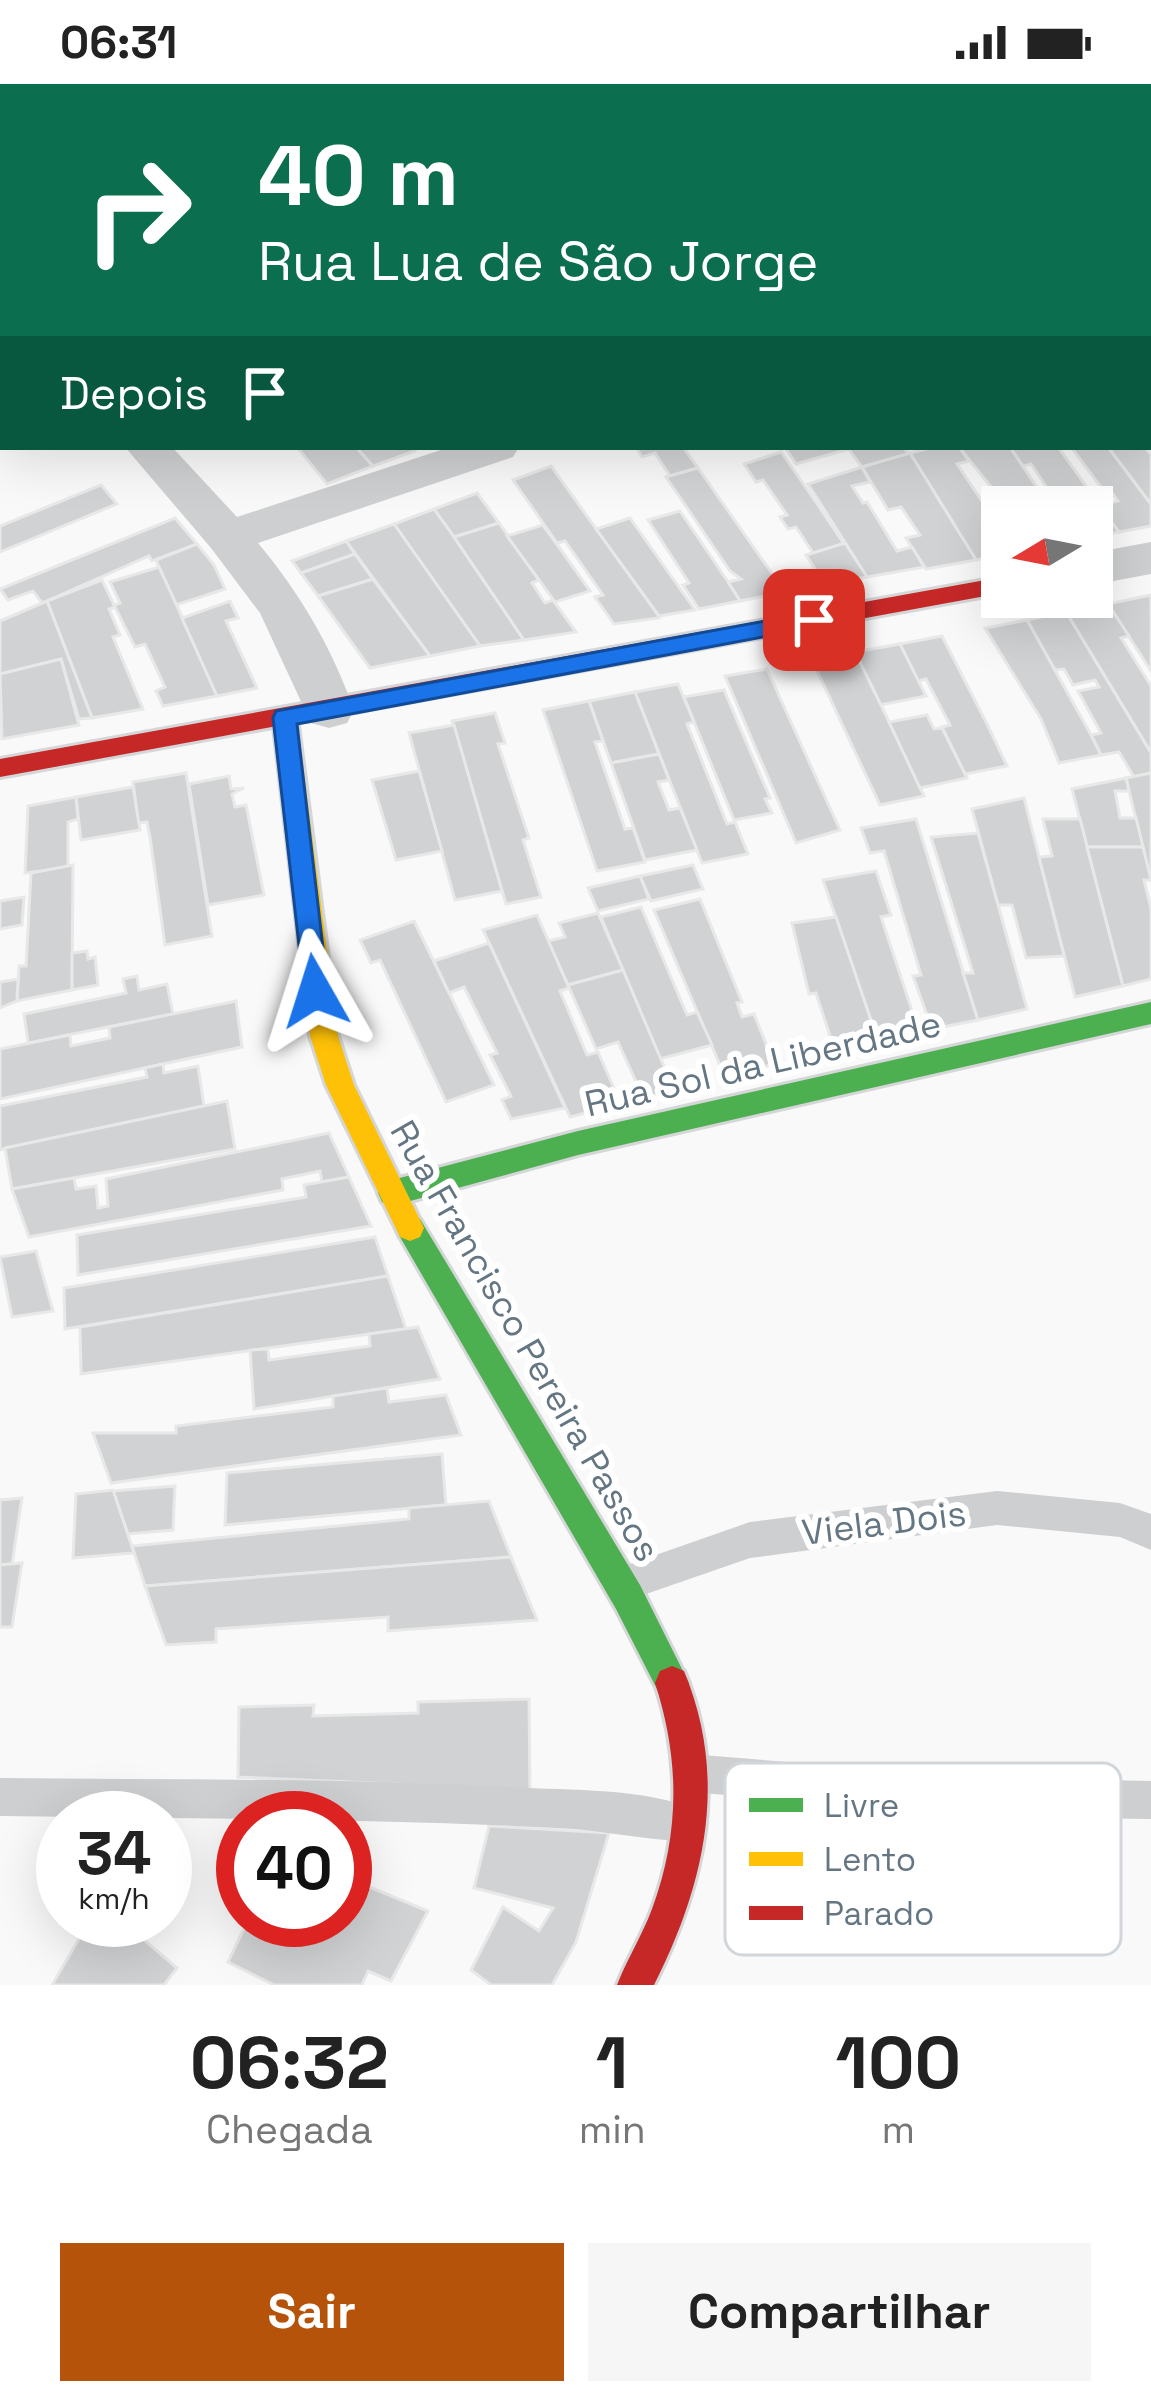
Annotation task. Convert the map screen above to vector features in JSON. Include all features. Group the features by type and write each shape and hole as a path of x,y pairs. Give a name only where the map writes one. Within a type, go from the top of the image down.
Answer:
{"street":[{"path":"150,450 229,536 272,595 323,688 307,714"},
{"path":"229,536 488,450"},
{"path":"1113,565 1151,558"},
{"path":"0,768 981,589"},
{"name":"Rua Francisco Pereira Passos","path":"307,714 315,991 338,1081 392,1192 623,1584 680,1707 696,1774 693,1826 678,1895 635,1985"},
{"name":"Rua Sol da Liberdade","path":"392,1192 578,1143 1151,1013"}],"lane":[{"name":"Viela Dois","path":"623,1584 749,1540 997,1508 1120,1520 1151,1532"},
{"path":"696,1774 725,1777"},
{"path":"0,1797 525,1806 628,1813 693,1826"},
{"path":"1121,1801 1151,1800"}],"building":[{"path":"299,450 359,450 373,466 327,484"},
{"path":"359,450 415,451 373,466"},
{"path":"638,450 685,450 698,468 670,476 655,453 642,457"},
{"path":"787,450 845,450 796,464"},
{"path":"849,450 906,450 909,454 862,467"},
{"path":"961,450 969,461 957,464 981,500 981,559 976,560 910,453"},
{"path":"961,450 1012,450 1036,486 990,486"},
{"path":"1012,450 1060,450 1086,486 1046,486 1031,464 1023,466"},
{"path":"1073,450 1110,450 1151,504 1151,526 1119,532 1113,524 1113,502 1118,501 1113,486 1100,486"},
{"path":"1110,450 1148,450 1151,454 1151,504"},
{"path":"781,452 844,544 813,553 796,527 788,529 780,517 787,515 763,480 756,482 744,464"},
{"path":"910,453 976,560 926,569 906,538 920,535 901,507 888,510 862,467"},
{"path":"551,466 659,618 614,624 595,597 603,595 565,541 557,543 513,480"},
{"path":"862,467 870,482 852,486 897,551 912,547 924,567 867,577 808,484"},
{"path":"698,468 785,592 740,601 728,582 741,579 730,571 666,477"},
{"path":"101,485 117,504 0,552 0,526"},
{"path":"477,493 499,523 454,537 434,509"},
{"path":"434,509 524,640 480,646 394,524"},
{"path":"680,511 740,601 699,609 683,585 689,583 648,520"},
{"path":"175,518 197,544 152,561 149,556 42,603 33,591 8,600 0,589"},
{"path":"630,518 695,610 659,616 596,529"},
{"path":"499,523 539,580 532,583 545,603 553,600 576,632 524,640 454,537"},
{"path":"394,524 480,646 430,656 346,541"},
{"path":"543,525 590,591 555,602 507,536"},
{"path":"346,541 355,554 301,573 292,561"},
{"path":"845,543 867,577 825,584 806,555"},
{"path":"197,544 225,589 176,605 156,560"},
{"path":"355,554 373,579 318,596 301,573"},
{"path":"159,567 217,696 163,706 156,691 165,687 145,644 135,647 114,605 120,603 110,582"},
{"path":"373,579 430,656 370,668 318,596"},
{"path":"102,580 115,607 109,609 120,635 113,637 143,709 92,718 47,601"},
{"path":"1151,595 1151,671 1113,612 1113,603"},
{"path":"47,601 92,718 79,719 61,659 0,674 0,621"},
{"path":"230,601 238,618 226,621 257,688 217,696 182,618"},
{"path":"1113,612 1129,636 1121,638 1151,686 1151,753 1070,618 1113,618"},
{"path":"1070,618 1151,753 1151,773 1134,777 1119,752 1101,755 1091,735 1101,733 1078,691 1099,687 1095,680 1073,685 1064,669 1055,670 1027,620"},
{"path":"1027,620 1101,755 1059,763 1041,719 985,628"},
{"path":"942,636 1007,766 965,774 942,727 950,725 926,679 918,681 900,644"},
{"path":"900,644 926,696 880,705 855,652"},
{"path":"855,652 924,796 880,805 812,660"},
{"path":"61,659 79,725 2,739 0,674"},
{"path":"767,669 840,830 796,843 725,676"},
{"path":"678,684 694,722 687,724 727,824 735,822 748,854 702,863 635,692"},
{"path":"724,690 772,813 734,820 684,697"},
{"path":"635,692 659,754 611,763 589,701"},
{"path":"589,701 603,741 595,742 625,829 633,828 645,862 597,871 543,710"},
{"path":"495,713 505,743 498,744 529,838 523,840 541,897 506,904 452,721"},
{"path":"927,715 934,729 942,728 967,778 920,788 889,722"},
{"path":"454,725 502,891 455,900 409,733"},
{"path":"659,754 669,780 658,782 669,810 680,808 697,850 645,860 611,763"},
{"path":"419,771 442,851 396,860 372,780"},
{"path":"186,773 212,936 165,945 150,837 147,822 138,823 133,782"},
{"path":"1151,773 1151,881 1126,778"},
{"path":"229,776 231,789 244,788 232,794 235,807 246,805 264,895 208,905 189,784"},
{"path":"1126,778 1129,791 1115,791 1120,818 1136,818 1143,847 1087,847 1072,789"},
{"path":"133,787 140,830 81,840 76,797"},
{"path":"76,797 78,819 68,822 68,868 25,873 28,806"},
{"path":"1024,798 1064,956 1026,958 1012,905 998,905 972,809"},
{"path":"916,819 978,1020 932,1029 913,976 921,975 884,851 870,853 861,828"},
{"path":"1043,819 1080,819 1123,986 1075,997 1039,857 1052,856"},
{"path":"978,833 1027,1009 978,1020 963,973 973,973 931,837"},
{"path":"1087,847 1143,847 1151,880 1144,880 1151,909 1151,979 1123,986"},
{"path":"73,865 72,990 17,1001 19,966 26,966 31,873"},
{"path":"693,865 703,889 651,901 640,876"},
{"path":"876,871 891,915 881,917 919,1032 878,1041 823,880"},
{"path":"640,876 649,899 598,911 588,888"},
{"path":"24,897 22,925 0,929 0,901"},
{"path":"700,899 742,1002 737,1003 742,1017 754,1014 774,1064 725,1077 654,910"},
{"path":"641,907 687,1015 697,1012 712,1045 660,1059 601,917"},
{"path":"598,913 623,970 568,985 548,941 565,937 559,923"},
{"path":"537,915 569,988 560,991 587,1055 598,1052 621,1104 570,1117 483,930"},
{"path":"836,917 878,1041 834,1048 816,993 809,994 792,923"},
{"path":"414,921 494,1085 446,1102 380,960 371,963 360,940"},
{"path":"489,943 565,1108 511,1119 502,1100 511,1096 490,1055 497,1053 464,987 449,993 434,961"},
{"path":"87,951 88,959 95,957 98,985 72,990 72,953"},
{"path":"623,970 674,1090 644,1099 618,1042 596,1049 568,985"},
{"path":"137,976 139,990 167,984 173,1014 28,1043 24,1014 126,993 123,979"},
{"path":"18,979 17,1001 0,1008 0,982"},
{"path":"236,1001 242,1047 0,1099 0,1049 70,1035 71,1046 110,1038 109,1027"},
{"path":"163,1064 164,1073 198,1066 204,1106 0,1150 0,1106 147,1077 145,1068"},
{"path":"227,1101 235,1149 12,1189 5,1148"},
{"path":"329,1133 349,1177 322,1182 320,1171 282,1179 283,1190 29,1237 12,1189 74,1178 76,1189 96,1186 98,1208 108,1206 106,1179"},
{"path":"349,1177 371,1226 78,1275 77,1235 306,1197 304,1185"},
{"path":"375,1237 388,1276 65,1329 64,1288"},
{"path":"36,1251 53,1311 12,1317 0,1257"},
{"path":"388,1276 406,1329 81,1374 80,1327"},
{"path":"418,1327 440,1379 254,1409 250,1350 268,1349 269,1360 370,1346 369,1334"},
{"path":"387,1388 389,1402 446,1395 461,1435 111,1483 93,1433 176,1433 176,1426 333,1407 333,1396"},
{"path":"442,1454 446,1505 225,1525 227,1473"},
{"path":"175,1486 173,1530 128,1534 113,1491"},
{"path":"113,1490 134,1553 73,1558 76,1494"},
{"path":"22,1498 12,1564 0,1565 0,1500"},
{"path":"489,1501 511,1557 145,1586 132,1546 409,1519 409,1508"},
{"path":"511,1557 537,1620 388,1631 388,1617 216,1629 216,1642 166,1645 145,1586"},
{"path":"22,1563 12,1627 0,1627 0,1565"},
{"path":"529,1699 530,1790 238,1777 239,1707 314,1705 313,1716 418,1713 418,1702"},
{"path":"489,1826 609,1833 576,1942 552,1985 491,1985 471,1970 503,1907 539,1931 553,1908 474,1888"},
{"path":"372,1888 428,1911 391,1981 368,1971 362,1985 274,1985 228,1962 235,1947 372,1947"},
{"path":"74,1947 152,1947 177,1968 164,1985 52,1985"}],"traffic: fast":[{"path":"392,1193 578,1143 1151,1013"},
{"path":"410,1228 628,1597 672,1683"}],"traffic: slow":[{"path":"285,718 324,1036 340,1085 410,1228"}],"traffic: jam":[{"path":"0,768 981,589"},
{"path":"635,1985 669,1912 689,1837 691,1761 672,1683"}],"route":[{"path":"315,991 285,718 814,620"}]}
